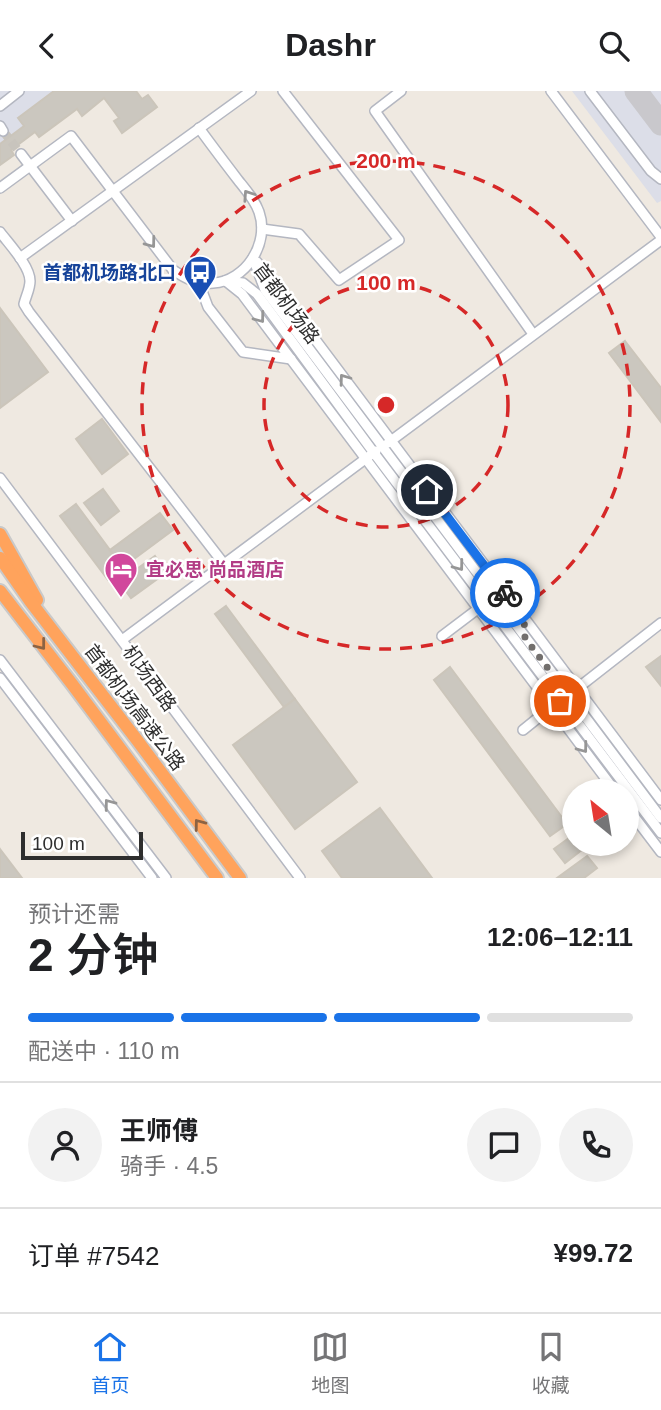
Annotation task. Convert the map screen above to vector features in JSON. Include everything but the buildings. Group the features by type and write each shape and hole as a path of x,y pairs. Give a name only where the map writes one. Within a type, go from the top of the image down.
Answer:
{"highway":[{"path":"2,538 54,631"},
{"name":"首都机场高速公路","path":"0,558 240,878"},
{"name":"首都机场高速公路","path":"0,591 217,878"}],"street":[{"path":"0,106 19,91"},
{"path":"20,258 251,91"},
{"path":"262,229 299,234 339,280 398,240 283,91"},
{"path":"401,91 375,111 533,334"},
{"path":"122,639 661,239 551,91"},
{"path":"590,91 651,171 661,179"},
{"path":"0,188 71,136 173,270 200,283 225,281 253,258 258,250 262,229 259,212 251,197 199,128"},
{"path":"21,154 72,221"},
{"path":"0,232 20,258 30,277 24,304 29,312 225,564"},
{"name":"首都机场路","path":"253,258 661,800"},
{"name":"首都机场路","path":"253,258 265,290 374,453 432,546 521,640 608,779"},
{"name":"首都机场路","path":"225,281 243,283 257,294 314,364"},
{"name":"首都机场路","path":"225,281 242,294 290,358 437,528 487,603 500,637 560,701 661,818"},
{"path":"200,283 208,307 243,352 314,364 317,342"},
{"name":"机场西路","path":"0,478 300,878"},
{"path":"432,546 437,528 456,529"},
{"path":"442,636 487,603"},
{"path":"500,637 521,640 524,618"},
{"path":"523,730 661,623"},
{"path":"0,660 166,878"},
{"path":"0,678 152,878"},
{"name":"首都机场路","path":"560,701 661,833"},
{"path":"639,823 661,852"}],"shaded area":[{"path":"0,91 54,91 18,118 24,126 0,144"},
{"path":"572,91 661,91 661,201 657,203"}],"taxiway":[{"path":"636,91 661,124"}],"tunnel":[{"path":"3,131 21,154"}],"way so far":[{"path":"505,593 524,618 525,638 568,695 560,701"}],"place":[{"name":"首都机场路北口","path":"200,302"},
{"name":"宜必思 尚品酒店","path":"121,599"}],"route":[{"path":"427,490 505,593"}]}
